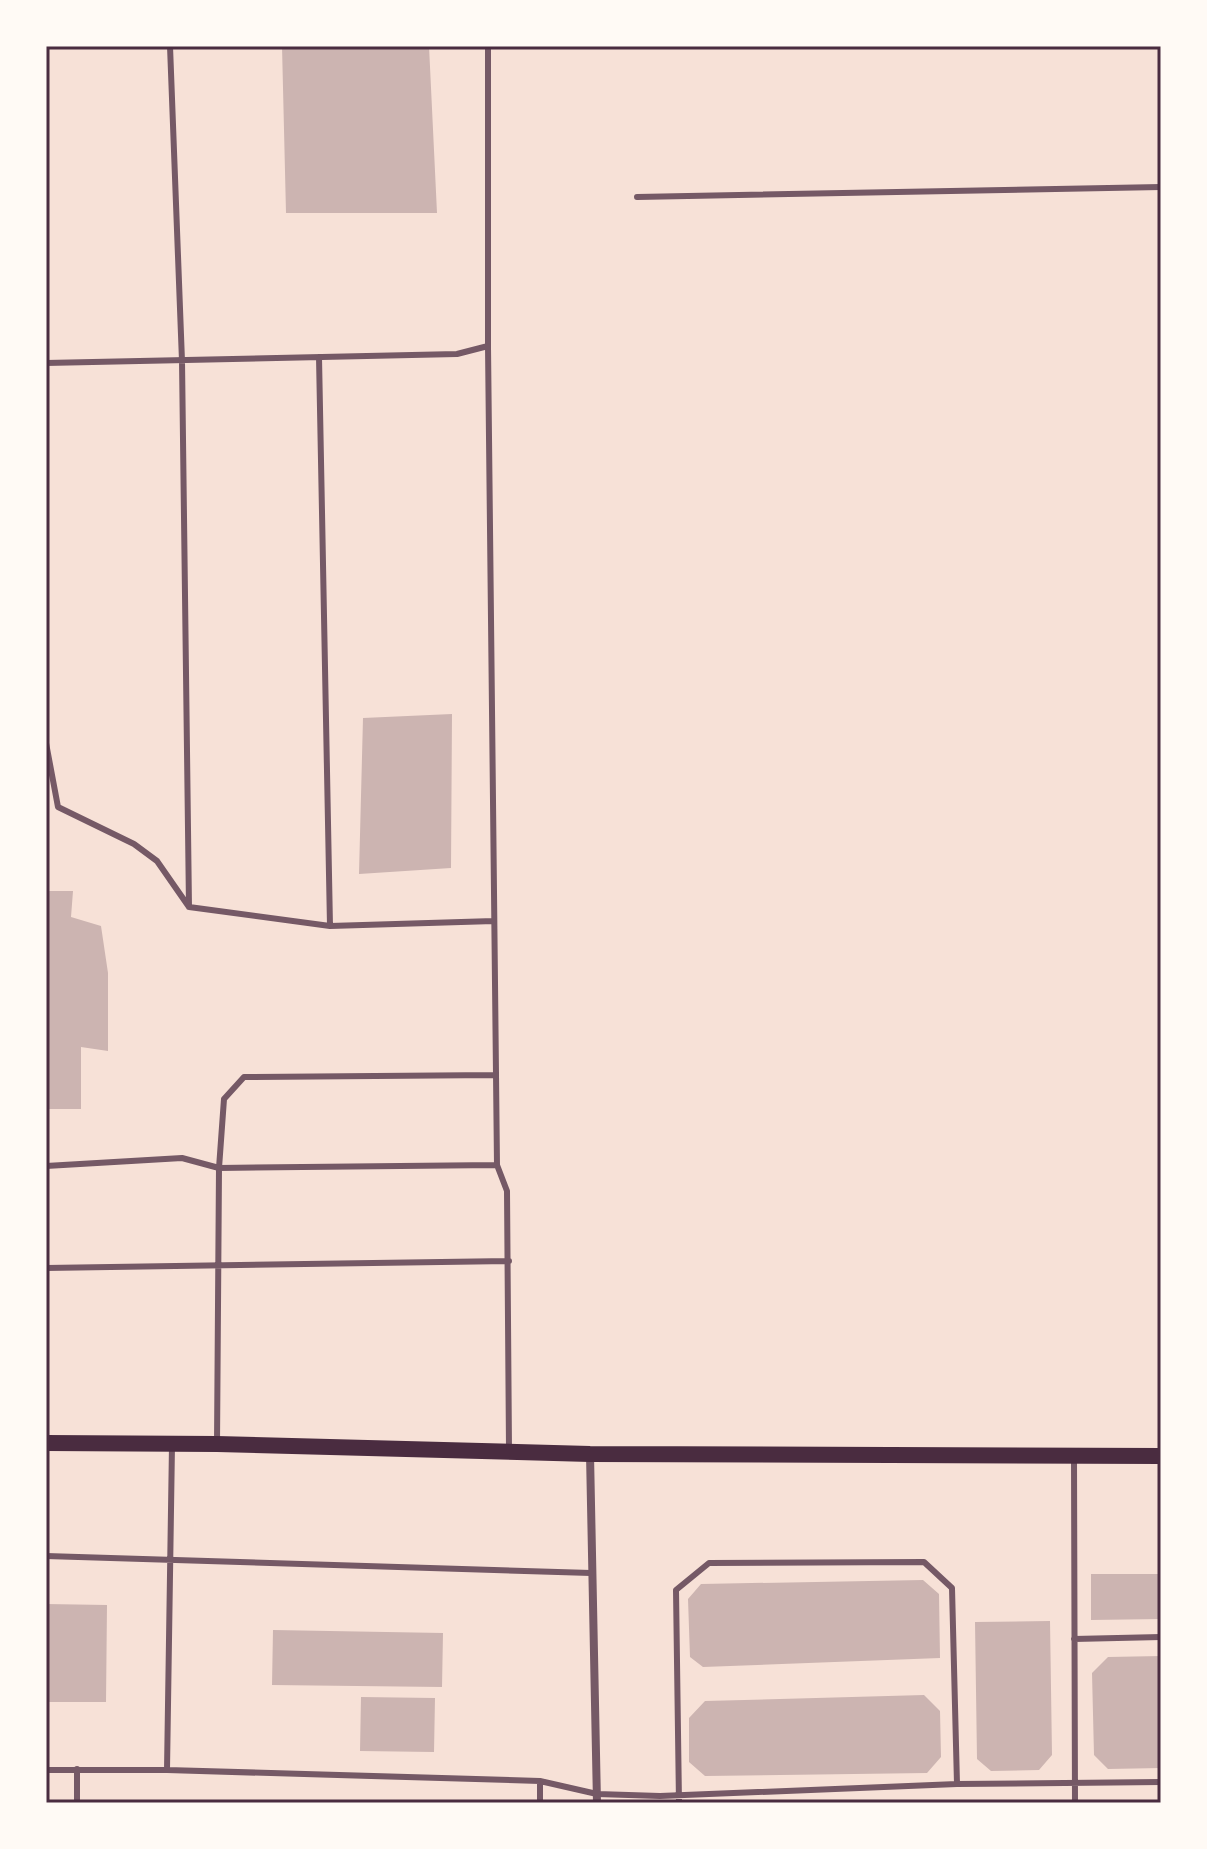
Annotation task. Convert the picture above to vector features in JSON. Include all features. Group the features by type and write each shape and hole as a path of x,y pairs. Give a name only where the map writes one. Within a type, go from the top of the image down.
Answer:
{"main road":[{"path":"46,1443 217,1444 590,1454 1161,1456"}],"street":[{"path":"590,1454 597,1799"}],"lane":[{"path":"170,46 182,361 189,907"},
{"path":"488,46 488,346 497,1165 507,1191 509,1453"},
{"path":"637,197 1161,187"},
{"path":"46,363 457,354 488,346"},
{"path":"319,357 330,926"},
{"path":"46,743 58,807 134,844 157,861 189,907 330,926 494,921"},
{"path":"217,1444 219,1168 224,1099 244,1077 496,1075"},
{"path":"46,1166 182,1158 219,1168 497,1165"},
{"path":"46,1268 509,1261"},
{"path":"167,1770 172,1444"},
{"path":"1074,1454 1075,1803"},
{"path":"46,1556 591,1573"},
{"path":"679,1803 676,1590 709,1563 924,1562 952,1588 957,1784"},
{"path":"1074,1639 1161,1637"},
{"path":"77,1769 77,1803"},
{"path":"46,1770 167,1770 540,1781 597,1799 957,1784 1161,1782"},
{"path":"540,1781 540,1803"}],"building":[{"path":"282,46 429,46 437,213 286,213"},
{"path":"452,714 451,868 359,874 363,718"},
{"path":"46,891 73,891 71,917 101,926 108,973 108,1051 81,1047 81,1109 46,1109"},
{"path":"1091,1574 1161,1574 1161,1619 1091,1620"},
{"path":"923,1580 939,1594 940,1658 703,1667 690,1657 688,1599 701,1584"},
{"path":"46,1604 107,1605 106,1702 46,1702"},
{"path":"1050,1621 1052,1755 1039,1770 991,1771 977,1759 975,1622"},
{"path":"273,1630 443,1633 442,1687 272,1685"},
{"path":"1161,1656 1161,1768 1108,1769 1094,1755 1092,1673 1108,1657"},
{"path":"924,1695 940,1711 941,1757 927,1773 705,1776 689,1762 689,1718 705,1701"},
{"path":"361,1697 435,1698 434,1752 360,1751"}]}
